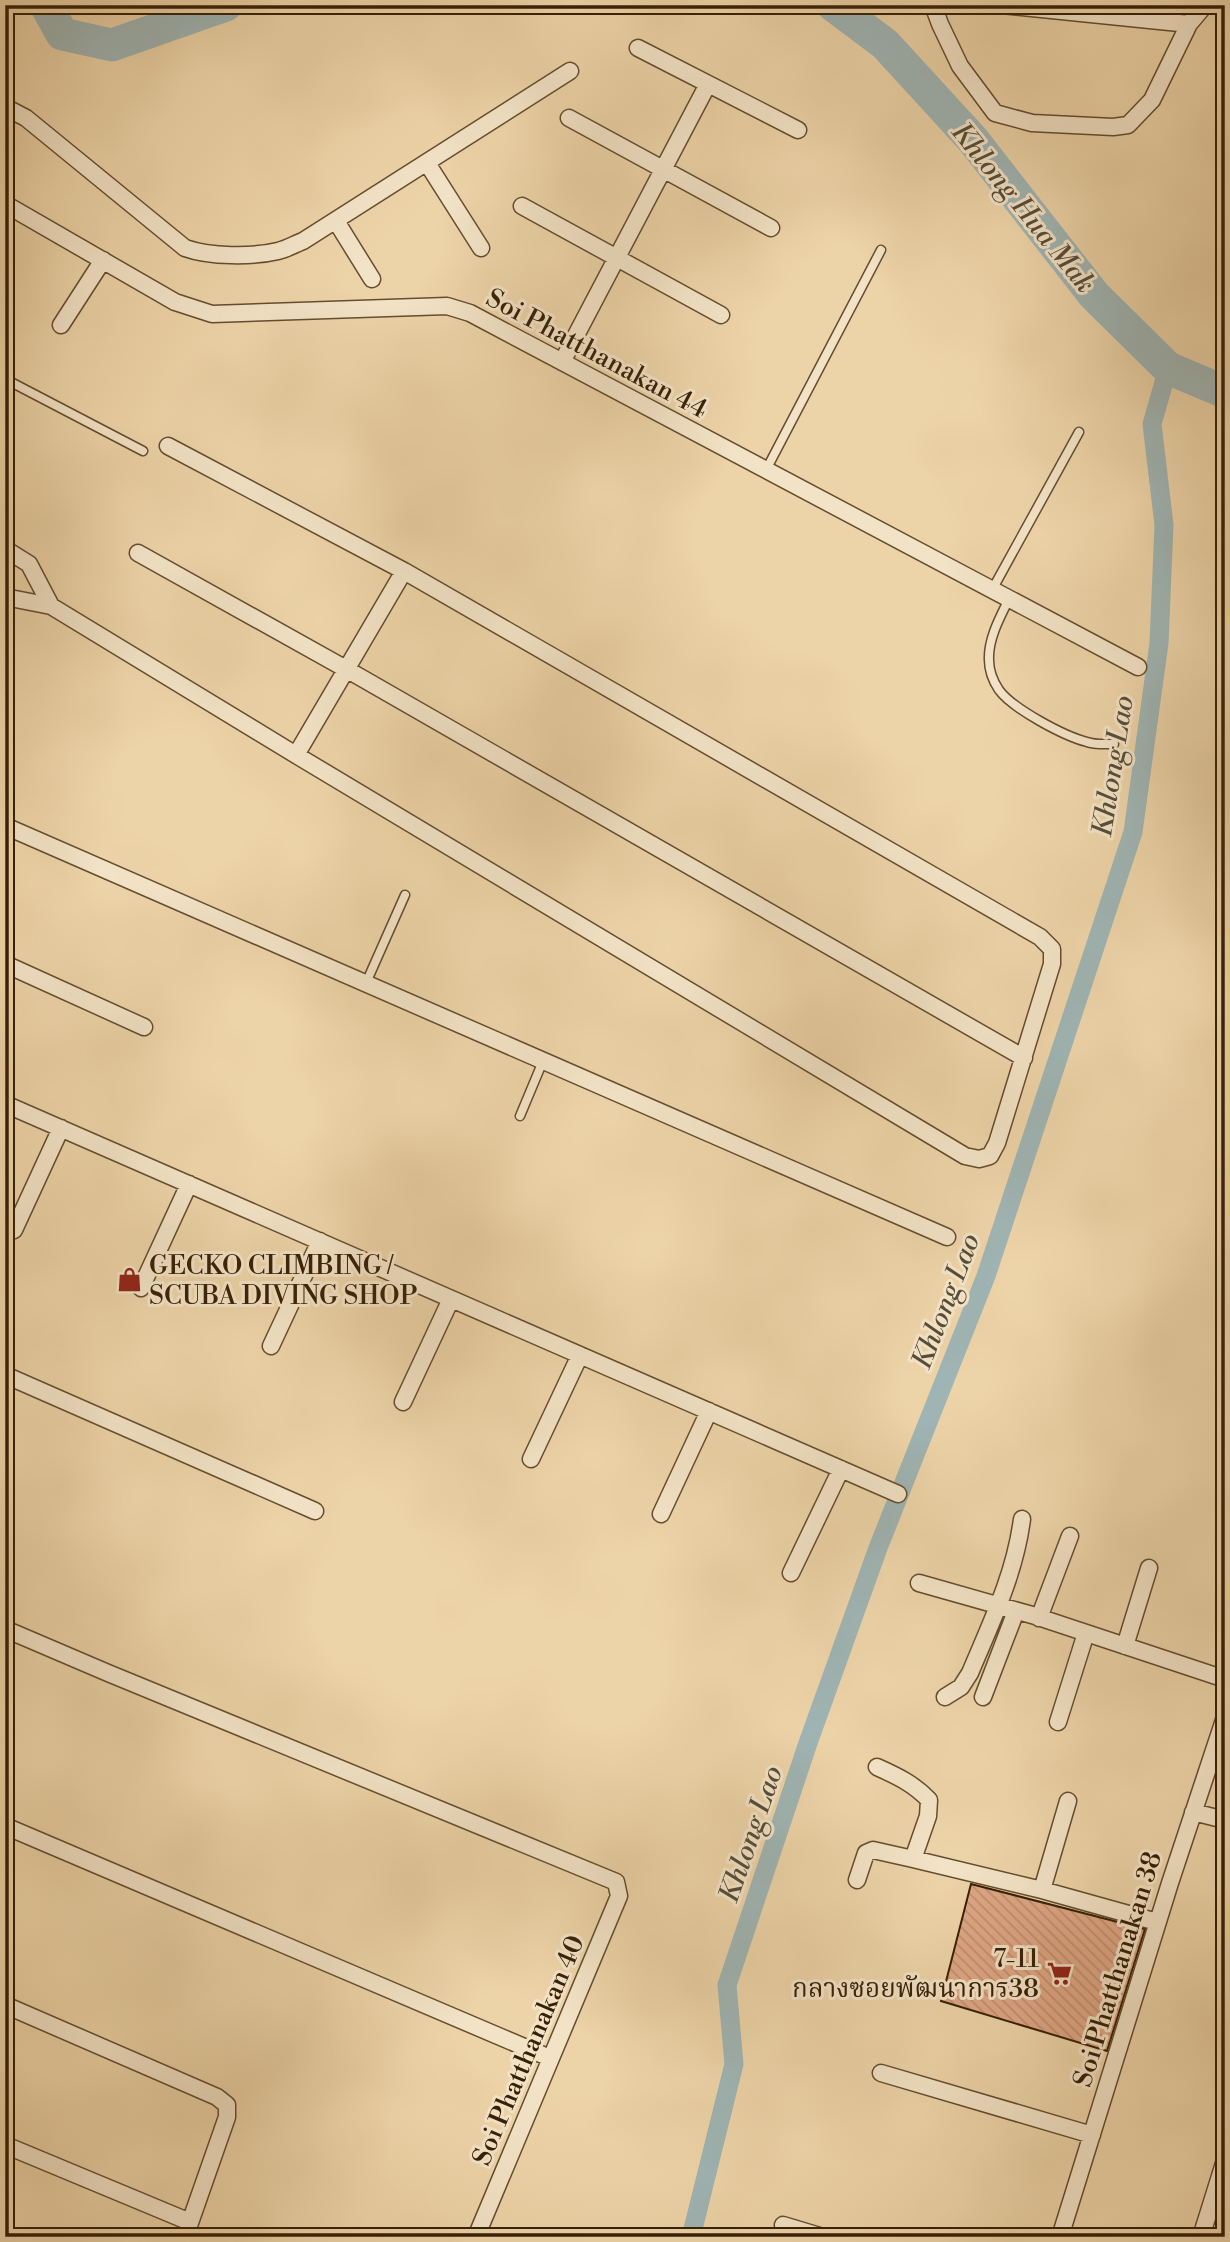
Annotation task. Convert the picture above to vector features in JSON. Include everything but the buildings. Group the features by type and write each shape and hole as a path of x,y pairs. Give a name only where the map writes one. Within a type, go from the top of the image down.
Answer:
{"street":[{"path":"933,5 960,66 995,113 1032,123 1113,127 1128,125 1152,100 1189,24 1205,5"},
{"path":"1002,5 1189,24"},
{"path":"638,48 798,130"},
{"path":"5,107 26,118 185,248 198,253 223,254 279,251 303,241 336,221 570,71"},
{"path":"562,362 708,84"},
{"path":"569,118 771,228"},
{"path":"427,163 481,248"},
{"name":"Soi Phatthanakan 44","path":"5,204 175,302 212,314 447,306 470,313 1138,667"},
{"path":"522,206 721,315"},
{"path":"336,221 372,279"},
{"path":"61,325 103,260"},
{"path":"5,597 51,606 965,1156 979,1159 990,1156 997,1143 1052,964 1052,949 1040,937 404,571 168,446"},
{"path":"5,549 29,564 51,606"},
{"path":"138,553 346,669 1024,1058"},
{"path":"296,755 404,571"},
{"path":"5,826 947,1237"},
{"path":"5,964 144,1027"},
{"path":"5,1104 898,1494"},
{"path":"14,1230 61,1128"},
{"path":"141,1288 189,1184"},
{"path":"271,1346 320,1241"},
{"path":"403,1402 451,1299"},
{"path":"531,1459 580,1355"},
{"path":"5,1375 315,1510"},
{"path":"661,1514 709,1411"},
{"path":"792,1573 841,1469"},
{"path":"945,1697 955,1693 965,1682 999,1606 1017,1554 1022,1520"},
{"path":"1039,1618 1070,1536"},
{"path":"1125,1646 1149,1567"},
{"path":"919,1583 1017,1611 1225,1679"},
{"path":"983,1697 1017,1611"},
{"name":"Soi Phatthanakan 40","path":"5,1629 616,1882 619,1896 476,2237"},
{"path":"1058,1722 1086,1633"},
{"name":"Soi Phatthanakan 38","path":"1060,2237 1157,1922 1225,1717"},
{"path":"877,1768 918,1788 929,1800 928,1816 913,1860"},
{"path":"1042,1890 1068,1801"},
{"path":"1192,1812 1225,1820"},
{"path":"5,1826 550,2058"},
{"path":"858,1880 866,1853 873,1850 1042,1890 1157,1922"},
{"path":"5,2005 217,2097 227,2105 228,2117 187,2229 5,2145"},
{"path":"881,2073 1091,2134"},
{"path":"1201,2237 1225,2160"},
{"path":"783,2225 823,2237"}],"lane":[{"path":"766,470 881,250"},
{"path":"5,379 143,451"},
{"path":"992,590 1079,432"},
{"path":"1009,599 993,633 988,658 991,677 1001,693 1029,714 1072,737 1090,743 1114,744"},
{"path":"366,983 405,895"},
{"path":"520,1116 543,1060"}],"waterway":[{"name":"Khlong Hua Mak","path":"46,5 62,34 112,45 226,5"},
{"name":"Khlong Hua Mak","path":"833,5 885,44 973,140 1094,295 1168,368 1225,392"},
{"name":"Khlong Lao","path":"691,2237 734,2064 727,1985 808,1743 878,1548 986,1276 1133,832 1159,643 1164,525 1152,424 1168,368"}],"place":[{"name":"GECKO CLIMBING / SCUBA DIVING SHOP","path":"129,1280"},
{"name":"7-11 กลางซอยพัฒนาการ38","path":"1059,1973"}]}
